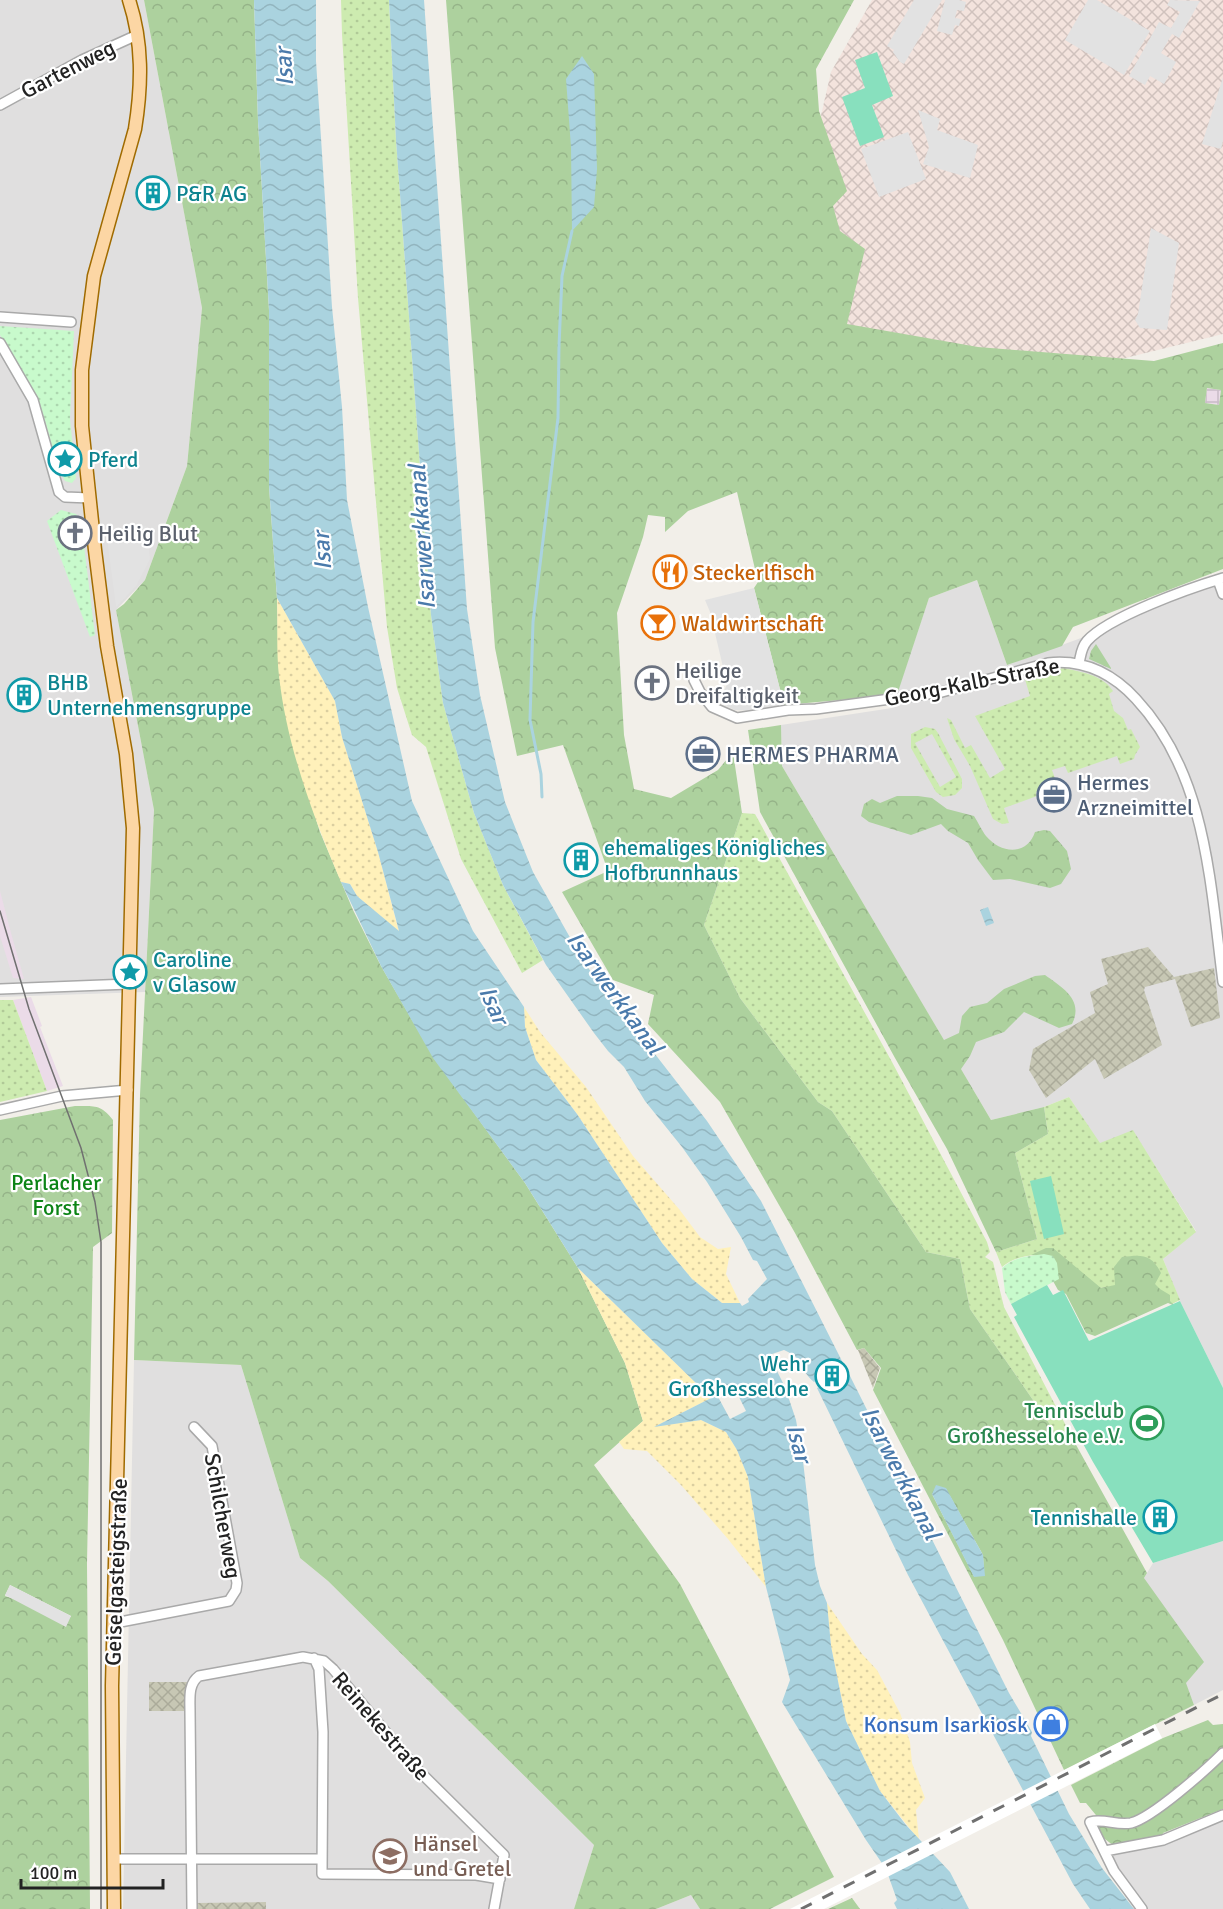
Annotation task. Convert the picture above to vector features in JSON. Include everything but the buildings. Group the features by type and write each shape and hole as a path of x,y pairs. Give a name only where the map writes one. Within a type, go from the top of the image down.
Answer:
{"main road":[{"name":"Geiselgasteigstraße","path":"114,1909 112,1725 133,828 126,754 101,601 82,426 82,370 86,324 94,276 135,129 141,85 137,35 129,0"}],"street":[{"name":"Gartenweg","path":"0,105 51,75 137,35"},
{"path":"0,317 71,322"},
{"path":"0,343 33,400 59,492 65,497 90,498"},
{"path":"1079,663 1086,642 1093,635 1121,618 1220,579 1223,594"},
{"name":"Georg-Kalb-Straße","path":"694,680 712,707 737,718 942,692 1048,663 1064,661 1079,663 1111,677 1130,693 1156,721 1172,748 1188,783 1202,831 1219,921 1223,981"},
{"path":"0,988 130,978"},
{"path":"0,1110 62,1096 128,1090"},
{"name":"Schilcherweg","path":"115,1623 229,1601 236,1590 237,1583 212,1446 194,1427"},
{"name":"Reinekestraße","path":"192,1909 190,1689 193,1680 199,1676 303,1657 314,1658 333,1669 416,1768 504,1855 494,1909"},
{"path":"314,1658 319,1669 323,1732 322,1874 476,1875 500,1879"},
{"path":"1142,1909 1114,1871 1094,1821 1122,1824 1142,1820 1223,1753"},
{"path":"1105,1851 1163,1840 1223,1815"},
{"path":"113,1859 322,1859"}],"shaded area":[{"path":"0,0 144,0 202,308 187,466 145,580 116,610 154,810 145,992 0,997"},
{"path":"872,0 1223,0 1223,334 982,393 778,302 831,72"},
{"path":"914,0 942,0 904,64 900,62 894,50 887,46"},
{"path":"945,0 966,2 964,11 957,10 955,18 961,19 959,26 955,25 952,35 937,31"},
{"path":"1088,0 1097,0 1150,31 1124,75 1065,40"},
{"path":"1170,0 1200,1 1179,38 1172,34 1161,53 1176,62 1164,84 1150,76 1145,85 1129,76 1159,22 1171,28 1180,12 1167,5"},
{"path":"1223,77 1223,141 1221,149 1202,144"},
{"path":"918,110 940,119 937,130 978,145 970,178 923,164 929,147"},
{"path":"908,132 926,179 879,197 861,149"},
{"path":"1151,228 1179,243 1167,330 1140,328 1135,320 1138,314"},
{"path":"1207,388 1221,390 1219,405 1205,403"},
{"path":"146,526 150,559 136,586 116,607 106,532"},
{"path":"977,580 1007,665 1103,630 1171,598 1223,581 1223,1388 1180,1301 1163,1259 1196,1231 1133,1131 1100,1144 1069,1097 1044,1107 991,1120 782,766 781,725 892,708 929,598"},
{"path":"754,588 784,705 752,711 735,710 719,703 727,684 705,600"},
{"path":"0,891 24,979 13,978 0,936"},
{"path":"1148,947 1174,977 1214,968 1220,1018 1191,1027 1175,979 1145,987 1144,990 1162,1045 1104,1079 1095,1059 1046,1098 1029,1070 1033,1049 1095,1013 1090,992 1108,984 1101,959"},
{"path":"31,997 63,1086 47,1091 13,1000"},
{"path":"864,1348 880,1368 873,1388 858,1350"},
{"path":"134,1360 241,1365 300,1558 328,1581 594,1845 574,1909 123,1909"},
{"path":"1223,1541 1223,1690 1194,1705 1144,1578 1153,1563"},
{"path":"10,1585 71,1616 66,1627 5,1595"},
{"path":"149,1682 187,1682 188,1711 149,1711"},
{"path":"1049,1712 1055,1715 1053,1726 1044,1732 1041,1725"},
{"path":"1223,1819 1223,1909 1140,1909 1113,1872 1114,1846 1162,1837"},
{"path":"691,1895 700,1909 656,1909"},
{"path":"266,1902 266,1909 196,1909 196,1903"}],"green space":[{"path":"144,0 254,0 258,121 269,310 269,486 277,598 279,675 293,746 320,832 353,910 381,966 434,1058 525,1183 578,1268 625,1363 643,1421 594,1465 680,1584 834,1877 770,1909 700,1909 691,1895 656,1909 574,1909 594,1845 328,1581 300,1558 241,1365 134,1360 140,1095 154,810 116,610 145,580 187,466 202,308"},
{"path":"341,0 389,0 396,140 431,615 443,703 474,813 503,885 543,960 522,973 461,859 426,747 412,735 397,688 387,627 358,298"},
{"path":"446,0 854,0 816,69 819,111 847,191 833,206 840,231 865,249 847,324 978,347 1154,361 1223,343 1223,569 1073,627 1062,646 1007,665 977,580 929,598 897,695 784,705 754,588 758,582 737,492 688,511 665,532 665,517 648,515 643,537 617,613 624,735 634,789 671,798 718,770 733,752 742,813 704,925 740,998 818,1102 832,1111 926,1252 960,1259 970,1309 1060,1439 1075,1443 1147,1573 1144,1578 1204,1662 1186,1683 1194,1705 1064,1770 1003,1640 873,1390 881,1368 864,1348 857,1350 795,1233 720,1102 648,1024 654,995 613,980 562,892 608,871 563,745 517,756 495,648","holes":["1207,388 1221,390 1219,405 1205,403","946,1489 983,1555 984,1576 974,1576 932,1494"]},
{"path":"877,52 893,96 872,105 884,137 860,146 842,97 865,88 855,60"},
{"path":"0,326 74,331 70,419 76,478 72,483 65,481 60,471 36,396 0,335"},
{"path":"61,510 76,514 81,521 95,635 90,637 47,521"},
{"path":"1096,644 1111,668 1111,669 1089,659"},
{"path":"1064,668 1091,675 1109,686 1113,691 1109,694 1114,711 1123,718 1128,730 1131,729 1140,747 1134,759 1120,764 1117,756 1068,773 1065,766 1052,770 1057,784 1036,792 1037,796 1004,808 1009,823 1002,824 993,819 970,766 954,739 947,718 951,720 965,748 971,745 990,778 1005,769 975,716 1030,696 1024,676"},
{"path":"781,725 782,766 944,1040 959,1033 962,1016 970,1007 987,1003 1004,989 1035,976 1045,975 1065,990 1073,1001 1075,1016 1072,1024 1059,1028 1024,1012 1004,1032 976,1042 961,1069 991,1120 1044,1107 1048,1134 1015,1153 1037,1239 996,1252 947,1149 760,812 748,730"},
{"path":"925,727 935,729 938,733 962,779 962,788 955,795 943,797 936,792 911,748 911,734","holes":["932,734 956,777 940,787 915,743"]},
{"path":"897,796 932,798 947,809 974,816 986,836 1006,849 1020,849 1031,840 1035,832 1050,831 1067,851 1071,869 1061,884 1050,888 1010,879 993,880 968,843 941,824 911,835 869,822 861,816 864,804 872,799 880,803"},
{"path":"742,813 755,814 892,1062 987,1242 990,1252 985,1257 993,1262 1004,1307 1075,1443 1060,1439 970,1309 960,1259 926,1252 832,1111 818,1102 740,998 704,925"},
{"path":"0,1000 13,1000 47,1091 0,1102"},
{"path":"1069,1097 1100,1143 1133,1130 1196,1232 1163,1259 1180,1300 1172,1304 1116,1277 1115,1286 1101,1288 1035,1255 1017,1258 1002,1267 996,1252 1037,1239 1015,1153 1048,1134 1044,1107"},
{"name":"Perlacher Forst","path":"75,1106 87,1106 105,1111 113,1120 112,1233 93,1247 87,1564 90,1909 0,1909 0,1120","holes":["10,1585 71,1617 5,1596"]},
{"path":"1051,1176 1064,1234 1044,1239 1030,1181"},
{"path":"1046,1248 1053,1248 1101,1288 1115,1285 1114,1267 1122,1257 1145,1257 1157,1266 1161,1273 1155,1284 1170,1295 1170,1301 1175,1306 1168,1303 1095,1336 1086,1333 1066,1294 1058,1290 1039,1256 1031,1255"},
{"path":"1044,1254 1053,1256 1057,1263 1059,1279 1011,1304 1005,1292 1002,1268 1016,1259"},
{"name":"Tennisclub Großhesselohe e.V.","path":"1047,1285 1053,1295 1063,1290 1089,1341 1180,1301 1223,1388 1223,1541 1153,1563 1093,1462 1014,1317 1017,1315 1011,1304"},
{"path":"1208,1720 1213,1725 1223,1724 1223,1809 1163,1833 1162,1837 1114,1846 1101,1836 1097,1827 1100,1820 1086,1803 1080,1803 1071,1785 1163,1738"},
{"path":"852,1898 860,1909 828,1909"}],"sand":[{"path":"277,598 335,701 342,737 378,852 399,932 357,896 350,884 341,882 311,807 288,729 283,703 278,666"},
{"path":"524,1007 540,1032 586,1087 633,1156 700,1237 718,1249 731,1247 726,1274 740,1303 722,1303 692,1279 662,1243 577,1114 536,1060 525,1027"},
{"path":"578,1268 699,1386 713,1394 716,1393 717,1395 656,1426 701,1420 726,1432 737,1450 748,1477 766,1587 681,1485 647,1451 624,1449 619,1442 643,1421 625,1363"},
{"path":"827,1603 862,1654 877,1670 900,1713 910,1742 912,1763 925,1798 916,1810 919,1840 880,1791 846,1721 831,1646"}],"water":[{"name":"Isar","path":"254,0 316,0 316,61 347,500 368,607 412,801 473,931 524,1007 525,1027 536,1060 577,1114 662,1243 692,1279 722,1303 740,1303 742,1306 749,1302 748,1299 767,1279 757,1261 753,1260 707,1182 645,1101 624,1067 594,1033 546,965 503,885 474,813 443,703 431,615 396,140 389,0 424,0 467,609 480,695 505,802 533,872 585,964 707,1121 761,1201 844,1365 814,1382 791,1353 784,1350 769,1355 785,1387 796,1420 815,1565 827,1603 831,1646 846,1721 880,1791 906,1825 950,1872 969,1909 897,1909 894,1903 897,1900 886,1869 782,1702 790,1680 766,1587 748,1477 737,1450 726,1432 701,1420 654,1427 717,1395 730,1419 746,1411 733,1385 732,1388 719,1395 717,1391 714,1394 699,1386 578,1268 525,1183 433,1058 381,966 341,882 350,884 357,896 399,931 378,852 342,737 335,701 277,598 269,486 269,310 258,121"},
{"path":"582,56 594,74 597,169 594,207 572,231 571,147 566,79"},
{"path":"988,907 994,923 986,926 980,910"},
{"path":"847,1370 1009,1693 1032,1732 1031,1736 1069,1814 1102,1868 1134,1909 1090,1909 1073,1884 908,1575 817,1388 838,1378 838,1375"},
{"path":"936,1485 946,1488 983,1555 985,1576 974,1577 932,1494"}],"pier":[{"path":"1155,1724 1162,1738 824,1909 790,1909"}],"waterway":[{"path":"542,797 541,774 530,720 533,622 558,418 562,276 572,231"}],"tram line":[{"path":"0,911 29,1009 81,1148 95,1202 101,1242 101,1909"}],"railway":[{"path":"801,1909 1223,1694"}],"place":[{"name":"P&R AG","path":"153,193"},
{"name":"Pferd","path":"65,459"},
{"name":"Heilig Blut","path":"75,533"},
{"name":"Steckerlfisch","path":"670,572"},
{"name":"Waldwirtschaft","path":"658,623"},
{"name":"Heilige Dreifaltigkeit","path":"652,683"},
{"name":"BHB Unternehmensgruppe","path":"24,695"},
{"name":"HERMES PHARMA","path":"703,754"},
{"name":"Hermes Arzneimittel","path":"1054,795"},
{"name":"ehemaliges Königliches Hofbrunnhaus","path":"581,860"},
{"name":"Caroline v Glasow","path":"130,972"},
{"name":"Wehr Großhesselohe","path":"832,1376"},
{"name":"Tennisclub Großhesselohe e.V.","path":"1147,1423"},
{"name":"Tennishalle","path":"1160,1517"},
{"name":"Konsum Isarkiosk","path":"1051,1724"},
{"name":"Hänsel und Gretel","path":"390,1856"}],"water label":[{"name":"Isarwerkkanal","path":"422,537"},
{"name":"Isarwerkkanal","path":"615,993"},
{"name":"Isarwerkkanal","path":"901,1473"}]}
